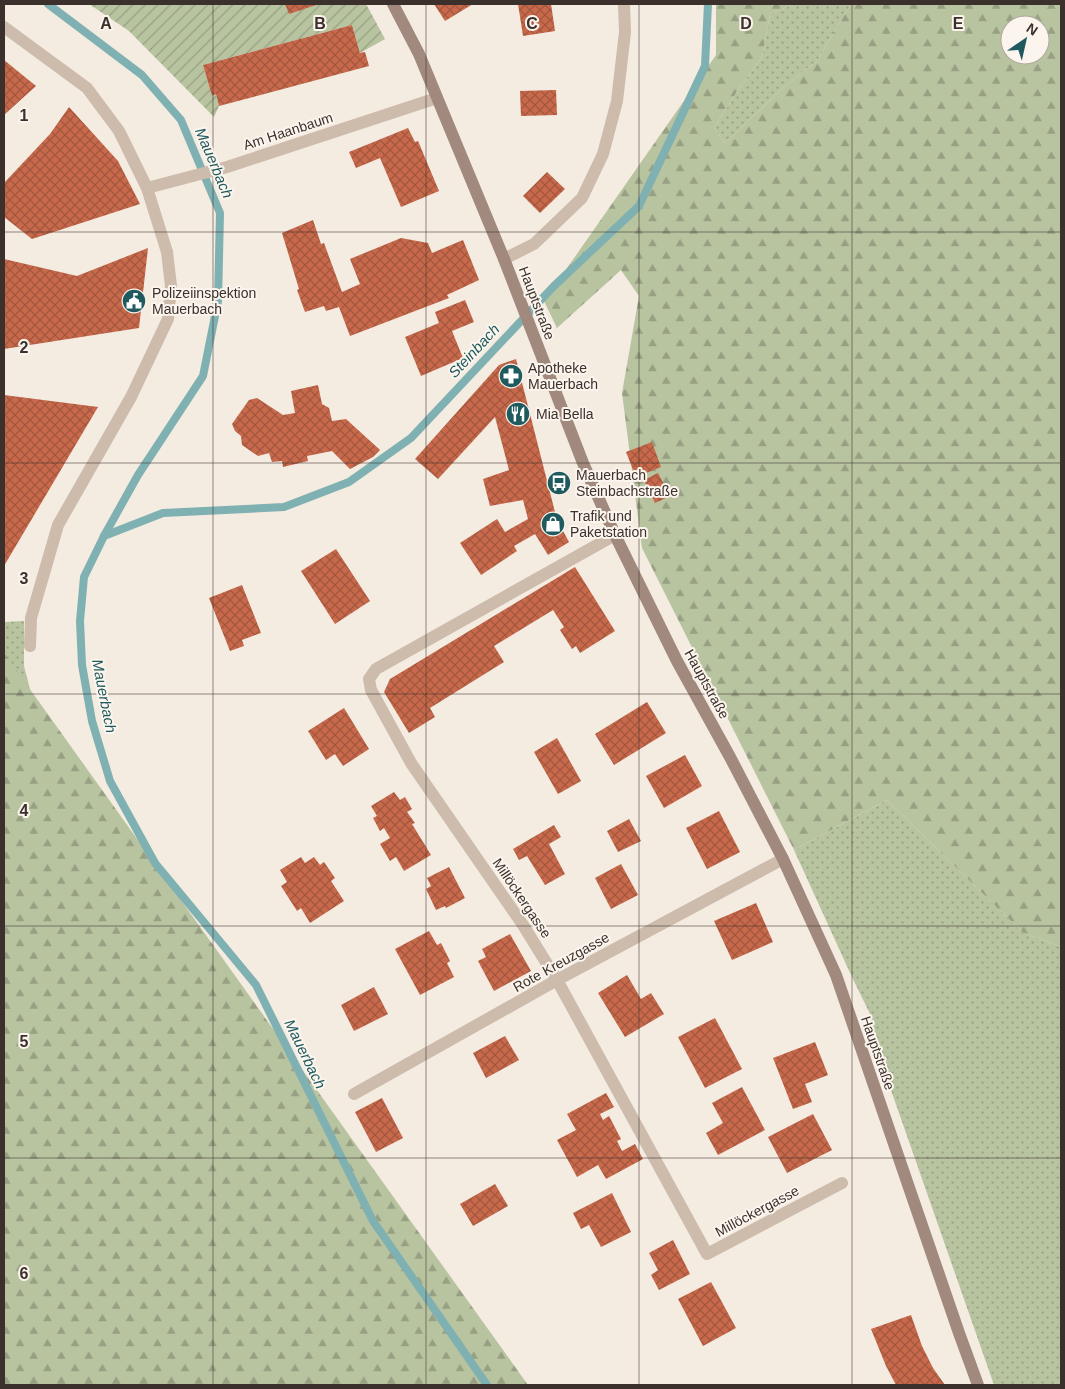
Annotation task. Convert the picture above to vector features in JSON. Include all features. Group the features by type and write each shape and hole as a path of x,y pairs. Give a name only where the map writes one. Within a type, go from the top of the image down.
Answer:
{"main road":[{"name":"Hauptstraße","path":"393,4 419,54 504,259 548,375 615,535 677,661 730,757 783,860 836,975 978,1385"}],"street":[{"path":"504,259 534,244 582,198 603,154 617,101 624,32 624,4"},
{"path":"4,27 87,88 119,131 147,188 167,252 171,286 168,319 132,397 58,525 31,618 30,646"},
{"name":"Am Haanbaum","path":"147,188 227,167 437,98"},
{"name":"Millöckergasse","path":"615,535 376,669 369,679 371,690 411,763 523,925 557,980 707,1254 842,1183"},
{"name":"Rote Kreuzgasse","path":"354,1094 557,980 783,860"}],"green space":[{"path":"89,4 366,4 385,39 360,53 352,25 203,65 212,96 216,94 219,106 214,117 129,31"},
{"path":"716,4 794,4 770,14 762,57 714,128 725,143 785,86 817,61 851,4 1061,4 1061,947 1022,932 887,800 794,850 642,548 622,393 639,296 621,270 557,328 544,301 716,55"},
{"path":"794,4 851,4 817,61 785,86 725,143 714,128 762,57 770,14"},
{"path":"24,621 24,666 32,697 4,691 4,622"},
{"path":"4,653 528,1385 4,1385"},
{"path":"887,800 1022,932 1061,947 1061,1385 994,1385 877,1050 871,1016 794,850"}],"building":[{"path":"285,4 319,4 289,14"},
{"path":"434,4 473,4 445,21"},
{"path":"518,4 551,4 555,31 523,36"},
{"path":"352,25 360,53 365,52 369,66 219,106 216,94 212,96 203,65"},
{"path":"4,60 36,86 4,115"},
{"path":"556,90 557,115 521,116 520,91"},
{"path":"69,107 118,161 140,204 32,239 4,217 4,183 50,134"},
{"path":"408,128 415,142 418,141 439,191 401,207 380,158 356,168 349,152"},
{"path":"547,172 565,189 540,213 523,196"},
{"path":"313,220 321,244 324,243 342,292 360,284 350,259 401,238 428,243 432,253 463,240 479,280 447,295 449,298 350,336 339,307 326,311 324,306 305,312 297,290 299,289 282,233"},
{"path":"148,248 139,328 4,349 4,259 77,276"},
{"path":"465,300 474,322 452,331 463,358 421,376 405,337 439,323 435,312"},
{"path":"516,359 557,520 569,542 548,555 535,534 514,546 517,551 481,575 460,543 497,519 505,532 528,519 523,500 490,506 483,479 509,470 495,417 438,479 415,459 499,365"},
{"path":"318,385 322,404 329,408 332,421 346,419 380,450 373,457 350,469 332,451 307,456 308,461 283,467 282,461 272,462 269,453 258,456 242,445 241,436 235,431 232,424 249,400 257,398 283,415 295,413 291,391"},
{"path":"4,395 98,407 4,566"},
{"path":"652,442 661,467 636,477 626,452"},
{"path":"658,473 670,496 655,503 644,480"},
{"path":"336,549 370,601 335,624 301,571"},
{"path":"575,567 615,631 580,653 576,646 572,649 560,630 564,627 553,610 494,646 504,662 430,708 435,717 409,733 384,692 390,679"},
{"path":"242,585 261,633 242,640 244,646 230,651 209,598"},
{"path":"647,702 666,733 614,765 595,734"},
{"path":"344,708 369,749 343,766 335,754 326,760 308,731"},
{"path":"557,738 581,781 558,794 534,752"},
{"path":"685,755 702,786 664,808 646,776"},
{"path":"394,792 400,800 405,797 412,809 407,812 415,823 412,824 431,855 404,871 396,857 390,861 380,844 390,838 384,828 380,831 373,818 377,816 371,806"},
{"path":"719,811 740,852 707,869 686,828"},
{"path":"629,819 641,841 618,852 607,831"},
{"path":"554,825 561,837 549,844 565,874 545,885 527,856 519,860 513,849"},
{"path":"301,857 305,863 314,857 320,865 324,862 335,878 331,881 344,901 310,923 301,908 297,911 281,886 287,882 280,870"},
{"path":"621,864 638,895 611,909 595,878"},
{"path":"449,867 465,898 446,908 445,906 436,910 426,889 431,886 427,878"},
{"path":"756,903 773,942 732,960 714,921"},
{"path":"429,931 437,945 441,943 450,961 447,963 454,977 420,995 395,949"},
{"path":"510,934 531,971 494,991 478,961 486,957 482,949"},
{"path":"627,975 641,999 651,993 664,1014 625,1037 598,993"},
{"path":"374,987 388,1014 354,1031 341,1005"},
{"path":"715,1018 742,1069 705,1088 678,1037"},
{"path":"505,1036 519,1060 486,1078 473,1053"},
{"path":"815,1042 828,1075 805,1084 812,1102 793,1109 773,1058"},
{"path":"742,1087 765,1130 718,1155 706,1133 723,1123 712,1103"},
{"path":"606,1093 614,1107 600,1114 603,1120 609,1116 621,1139 617,1141 622,1151 635,1144 643,1159 606,1179 598,1165 577,1177 557,1140 576,1130 567,1114"},
{"path":"382,1098 403,1138 376,1152 355,1112"},
{"path":"813,1114 832,1150 787,1173 768,1137"},
{"path":"495,1184 508,1206 473,1226 460,1204"},
{"path":"612,1193 631,1232 601,1247 589,1225 581,1229 573,1213"},
{"path":"673,1240 690,1274 659,1290 651,1275 658,1270 649,1253"},
{"path":"711,1282 736,1328 703,1346 678,1299"},
{"path":"911,1315 922,1346 933,1368 945,1385 896,1385 886,1366 871,1329"}],"waterway":[{"name":"Mauerbach","path":"48,4 142,75 181,120 220,213 218,301 203,376 138,475 104,536 84,577 80,621 82,665 92,721 110,781 155,863 256,985 373,1221 487,1385"},
{"name":"Steinbach","path":"104,536 163,513 284,507 349,482 411,438 554,286 639,206 705,66 708,4"}],"place":[{"name":"Polizeiinspektion Mauerbach","path":"134,301"},
{"name":"Apotheke Mauerbach","path":"511,376"},
{"name":"Mia Bella","path":"518,414"},
{"name":"Mauerbach Steinbachstraße","path":"559,483"},
{"name":"Trafik und Paketstation","path":"553,524"}]}
